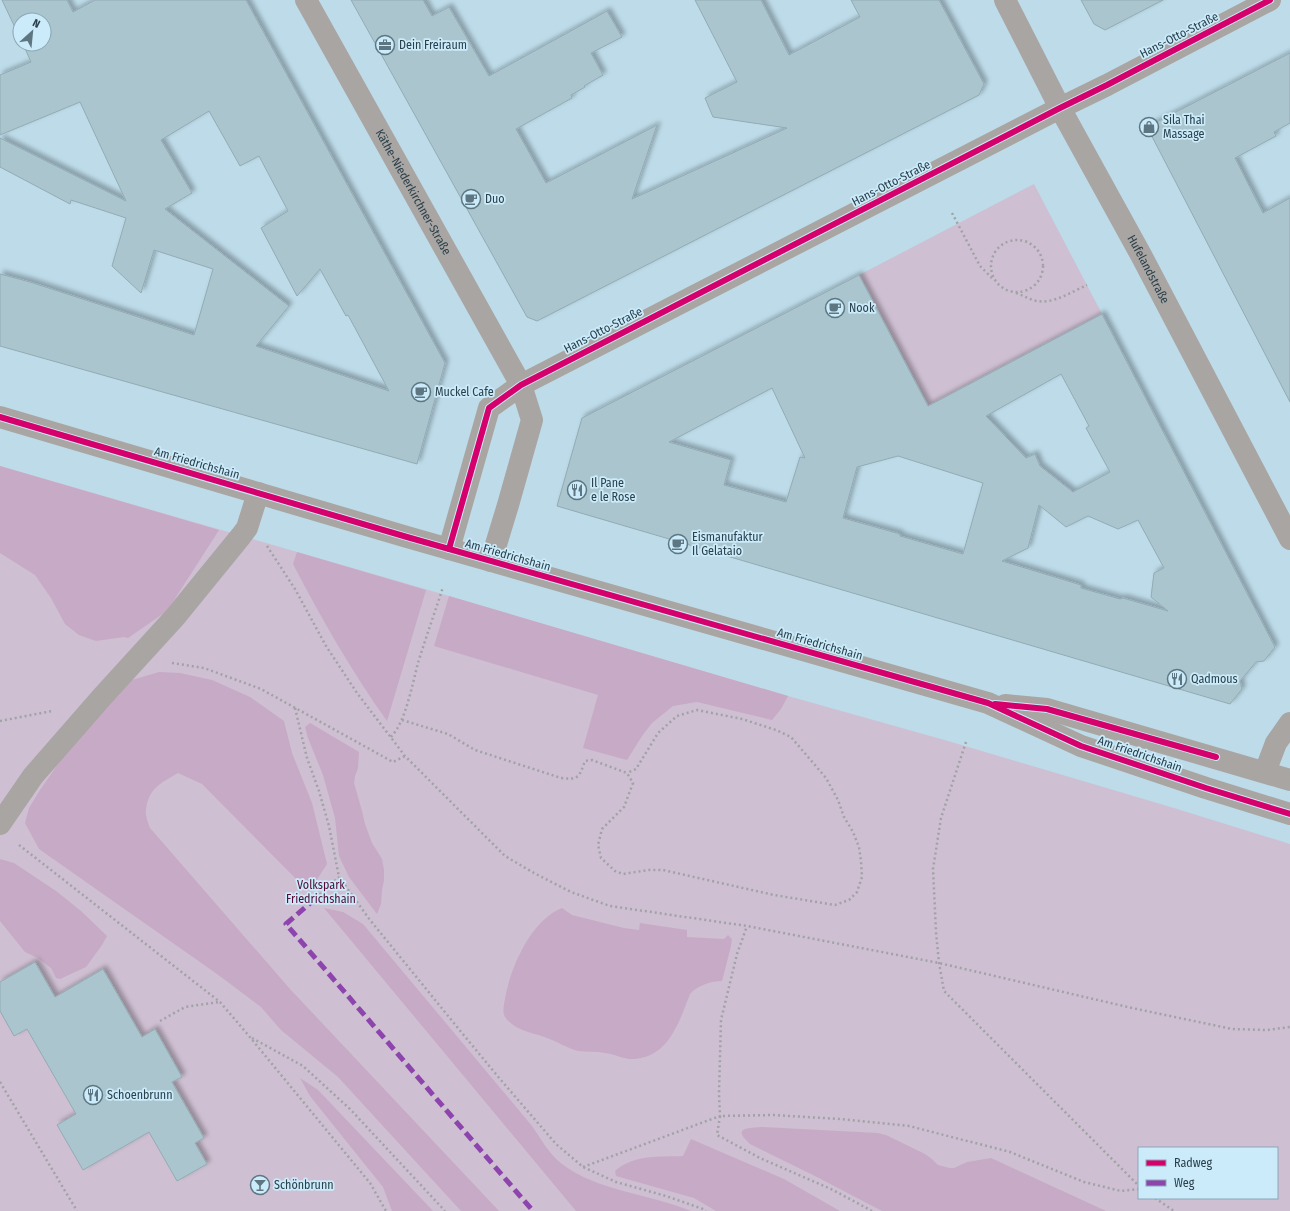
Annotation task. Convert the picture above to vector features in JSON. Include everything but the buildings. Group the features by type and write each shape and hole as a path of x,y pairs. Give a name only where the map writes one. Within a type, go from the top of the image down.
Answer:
{"street":[{"name":"Käthe-Niederkirchner-Straße","path":"306,0 521,385 532,420 491,561"},
{"name":"Hufelandstraße","path":"1005,0 1060,108 1141,255 1290,539"},
{"name":"Hans-Otto-Straße","path":"521,385 1270,0"},
{"path":"448,549 490,408 521,385"},
{"name":"Am Friedrichshain","path":"0,417 448,549 988,703 1081,746 1200,786 1290,814"},
{"path":"0,824 33,776 175,617 247,528 254,525 258,493"},
{"name":"Am Friedrichshain","path":"988,703 1047,709 1290,780"},
{"path":"1264,772 1276,743 1290,723"}],"path":[{"path":"952,213 980,266 994,280 1000,286 1007,291 1024,291 1032,288 1038,282 1042,274 1043,265 1041,256 1037,249 1030,243 1022,240 1013,240 998,248 990,263 994,280"},
{"path":"1016,292 1035,301 1046,301 1058,298 1087,285"},
{"path":"254,525 295,589 326,646 357,693 405,756 505,856 571,892 610,906 747,926 939,963 1124,1006 1232,1029 1266,1030 1290,1027"},
{"path":"391,737 396,732 402,720 418,663 444,587"},
{"path":"139,657 204,668 261,689 393,762 405,756"},
{"path":"295,708 307,758 319,791 329,826 338,877 370,920 500,1079 556,1144 583,1167 616,1182 666,1196 706,1211"},
{"path":"402,720 448,734 475,750 561,778 572,779 580,775 585,761 592,760 627,773 633,783 624,807 602,829 598,845 601,858 615,871 623,874 650,870 663,870 774,895 835,904 849,900 857,892 862,877 861,861 859,847 853,832 844,817 838,800 826,778 792,737 776,730 742,720 697,710 677,716 658,733 636,769 627,773"},
{"path":"966,742 940,818 933,869 936,932 944,991 1138,1185"},
{"path":"18,844 220,1002 250,1036 370,1183 386,1211"},
{"path":"316,898 338,877"},
{"path":"747,926 737,954 721,1020 719,1093 720,1116 717,1135 760,1158 833,1190 872,1211"},
{"path":"160,1020 185,1007 220,1002"},
{"path":"250,1036 303,1066 350,1110 445,1211"},
{"path":"0,1082 75,1210"},
{"path":"583,1167 720,1116 773,1115 840,1119 909,1126 1010,1152 1084,1182 1121,1191 1138,1189"},
{"path":"1156,1199 1174,1211"}],"green space":[{"path":"1034,184 1102,314 928,406 859,275"},
{"name":"Volkspark Friedrichshain","path":"0,466 788,696 948,741 1290,844 1290,1211 0,1211"}],"shaded area":[{"path":"0,466 219,530 167,611 128,638 124,637 96,641 79,635 65,624 51,598 35,575 0,553"},
{"path":"297,552 426,590 387,721 349,664 293,564"},
{"path":"449,596 788,696 781,709 772,720 697,702 673,706 652,723 627,760 583,748 598,695 434,646"},
{"path":"159,672 180,673 212,680 250,697 284,721 292,753 312,803 327,864 316,881 307,890 202,784 178,773 161,783 150,796 146,811 150,828 290,989 499,1211 461,1211 338,1077 281,1030 261,1007 217,974 39,849 25,823 29,808 40,790 71,745 132,680"},
{"path":"310,723 359,752 358,768 354,783 365,824 372,843 382,859 384,870 381,904 377,914 349,877 339,856 335,818 323,775 305,727"},
{"path":"0,859 14,863 56,891 81,911 107,936 86,967 60,979 56,978 51,968 38,958 25,952 0,921"},
{"path":"324,908 343,912 363,924 532,1126 557,1160 576,1173 591,1180 691,1211 576,1211"},
{"path":"562,908 572,915 624,928 639,930 640,923 687,930 687,937 724,939 728,935 732,939 722,981 705,984 693,991 690,994 677,1025 668,1040 654,1053 641,1058 631,1059 602,1052 578,1051 547,1038 519,1029 509,1022 504,1013 505,999 512,973 524,946 532,934 551,914"},
{"path":"300,1078 318,1090 433,1211 392,1211 383,1187 310,1096"},
{"path":"763,1127 878,1133 886,1135 925,1154 938,1165 950,1168 954,1168 967,1162 991,1158 1106,1211 882,1211 750,1144 742,1134 742,1131 748,1128"},
{"path":"691,1139 784,1179 840,1211 716,1211 694,1198 616,1176 615,1171 630,1162 639,1159 683,1156"}],"marked path":[{"path":"316,898 286,924 533,1211"}],"cycle path":[{"path":"449,549 489,408 521,385 1270,0"},
{"path":"0,417 407,537 988,703 1081,746 1206,788 1290,814"},
{"path":"995,704 1047,709 1216,757"}],"place":[{"name":"Dein Freiraum","path":"385,45"},
{"name":"Sila Thai Massage","path":"1149,127"},
{"name":"Duo","path":"471,199"},
{"name":"Nook","path":"835,308"},
{"name":"Muckel Cafe","path":"421,392"},
{"name":"Il Pane e le Rose","path":"577,490"},
{"name":"Eismanufaktur Il Gelataio","path":"678,544"},
{"name":"Qadmous","path":"1177,679"},
{"name":"Schoenbrunn","path":"93,1095"},
{"name":"Schönbrunn","path":"260,1185"}]}
